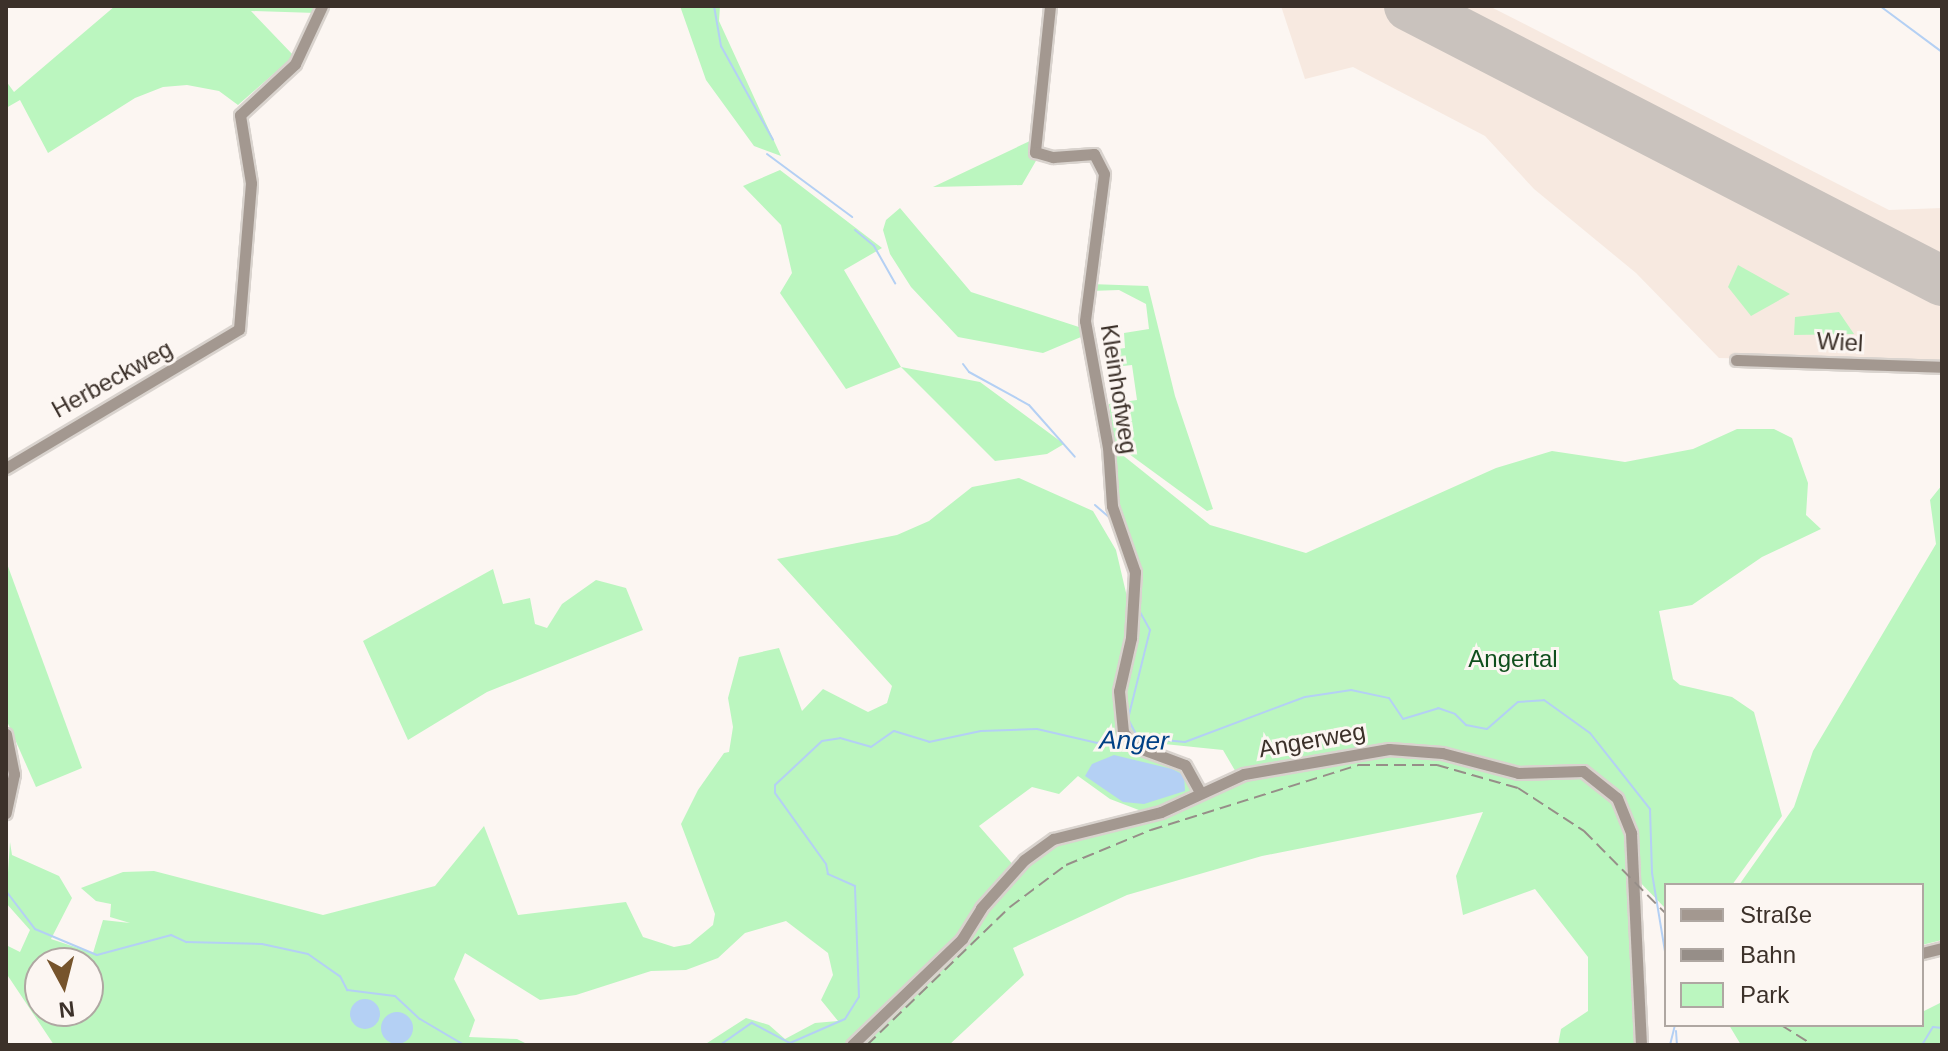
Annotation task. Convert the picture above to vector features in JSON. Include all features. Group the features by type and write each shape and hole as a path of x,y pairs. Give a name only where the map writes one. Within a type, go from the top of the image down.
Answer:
{"street":[{"name":"Herbeckweg","path":"6,468 239,329 251,183 240,115 295,64 322,6"},
{"name":"Kleinhofweg","path":"1050,6 1035,152 1053,157 1094,154 1104,174 1085,321 1108,447 1112,506 1135,572 1131,638 1119,691 1125,737 1185,765 1200,792"},
{"name":"Wiel","path":"1736,360 1942,367"},
{"path":"6,734 14,774 6,813"},
{"name":"Angerweg","path":"852,1045 962,939 991,895 1040,847 1079,831 1161,812 1244,774 1389,749 1442,753 1518,773 1566,769 1595,777 1617,798 1631,833 1641,1045"}],"shaded area":[{"path":"1281,6 1489,6 1889,210 1942,208 1942,363 1719,358 1636,273 1534,189 1485,136 1353,67 1305,79"}],"green space":[{"path":"115,6 318,6 316,13 251,11 294,56 238,105 219,91 187,85 163,87 135,98 48,153 20,100 6,108 6,81 14,92"},
{"path":"680,6 720,6 719,21 781,156 754,146 706,80"},
{"path":"1032,140 1029,152 1037,159 1022,185 933,187"},
{"path":"780,170 882,248 844,270 901,367 846,389 780,293 792,273 781,225 743,186"},
{"path":"900,208 971,292 1082,328 1081,337 1043,353 958,337 911,287 890,254 883,230 886,220"},
{"path":"1738,265 1790,294 1751,316 1728,287"},
{"path":"1090,284 1148,286 1175,396 1213,509 1207,511 1114,443 1109,404 1137,400 1132,365 1114,367 1112,350 1125,348 1124,333 1149,329 1146,304 1119,290 1090,291"},
{"path":"1839,312 1854,334 1794,335 1795,317"},
{"path":"901,367 980,382 1064,444 1047,454 995,461"},
{"name":"Angertal","path":"1737,429 1774,429 1792,438 1808,483 1806,515 1821,529 1762,557 1692,605 1659,611 1673,679 1680,685 1732,697 1754,712 1782,816 1733,883 1664,883 1664,907 1633,875 1640,1045 1558,1045 1561,1029 1588,1011 1588,957 1535,889 1463,915 1456,876 1483,812 1262,856 1127,895 1013,948 1024,975 949,1045 704,1045 746,1018 769,1025 785,1039 815,1023 838,1021 821,1000 833,975 828,953 786,921 745,933 718,958 686,970 651,971 576,995 540,1000 465,953 454,979 475,1020 469,1037 517,1039 529,1045 54,1045 42,1027 104,1027 104,947 95,947 103,920 130,923 110,917 111,904 96,901 81,888 123,872 154,871 323,915 435,886 484,826 518,915 626,902 643,937 674,947 690,944 713,925 715,914 681,824 698,790 724,753 729,752 733,727 728,698 739,657 779,648 802,711 823,689 868,712 887,703 892,686 777,559 897,535 929,521 972,487 1019,478 1093,511 1116,550 1127,597 1125,635 1133,633 1137,587 1118,529 1110,445 1210,525 1306,553 1496,468 1552,451 1625,462 1693,449","holes":["1164,744 1223,750 1237,774 1201,787 1177,761 1154,751","1078,776 1110,799 1144,812 1041,848 1015,867 979,826 1032,787 1059,794"]},
{"path":"1942,485 1942,940 1924,944 1924,883 1740,883 1794,807 1813,751 1936,544 1930,500"},
{"path":"6,561 82,768 36,787 6,719"},
{"path":"493,569 503,604 530,598 535,624 547,628 562,604 596,580 626,588 643,630 487,692 408,740 363,641"},
{"name":"Angertal","path":"10,842 12,855 59,876 72,898 51,939 75,947 24,947 24,1000 6,973 6,945 20,952 30,930 6,903"},
{"path":"1942,1002 1942,1045 1741,1045 1730,1027 1924,1027 1924,1011"}],"water":[{"path":"1114,755 1172,769 1184,775 1185,791 1144,804 1123,802 1085,776 1092,764"},
{"path":"365,999 376,1003 380,1014 376,1025 365,1029 354,1025 350,1014 354,1003"},
{"path":"397,1012 409,1016 413,1028 409,1040 397,1044 385,1040 381,1028 385,1016"}],"waterway":[{"path":"714,6 721,46 773,140"},
{"path":"1880,6 1942,52"},
{"path":"767,154 852,217"},
{"path":"855,230 874,246 895,283"},
{"path":"963,364 969,372 1029,405 1075,457"},
{"path":"1095,505 1112,520"},
{"path":"1136,734 1128,719 1150,630 1139,610"},
{"name":"Anger","path":"1132,737 1185,742 1305,697 1351,690 1389,698 1403,719 1438,708 1455,714 1466,725 1487,729 1518,702 1544,700 1590,733 1650,809 1652,873 1664,946"},
{"name":"Anger","path":"720,1045 752,1023 790,1043 845,1019 859,997 855,886 828,874 826,864 775,793 775,785 822,741 840,738 871,747 894,731 929,742 981,731 1037,729 1097,743 1122,736"},
{"path":"6,891 35,929 97,955 171,935 186,942 262,944 308,954 340,976 347,990 395,996 420,1019 464,1045"},
{"name":"Anger","path":"1670,1045 1674,1027"},
{"name":"Anger","path":"1922,1045 1933,1027 1942,1028"},
{"name":"Anger","path":"1676,1031 1677,1045"}],"runway":[{"path":"1409,6 1942,281"}],"railway":[{"path":"867,1045 1010,907 1066,865 1151,830 1358,765 1437,765 1518,788 1584,831 1664,912"},
{"path":"1784,1027 1813,1045"}]}
